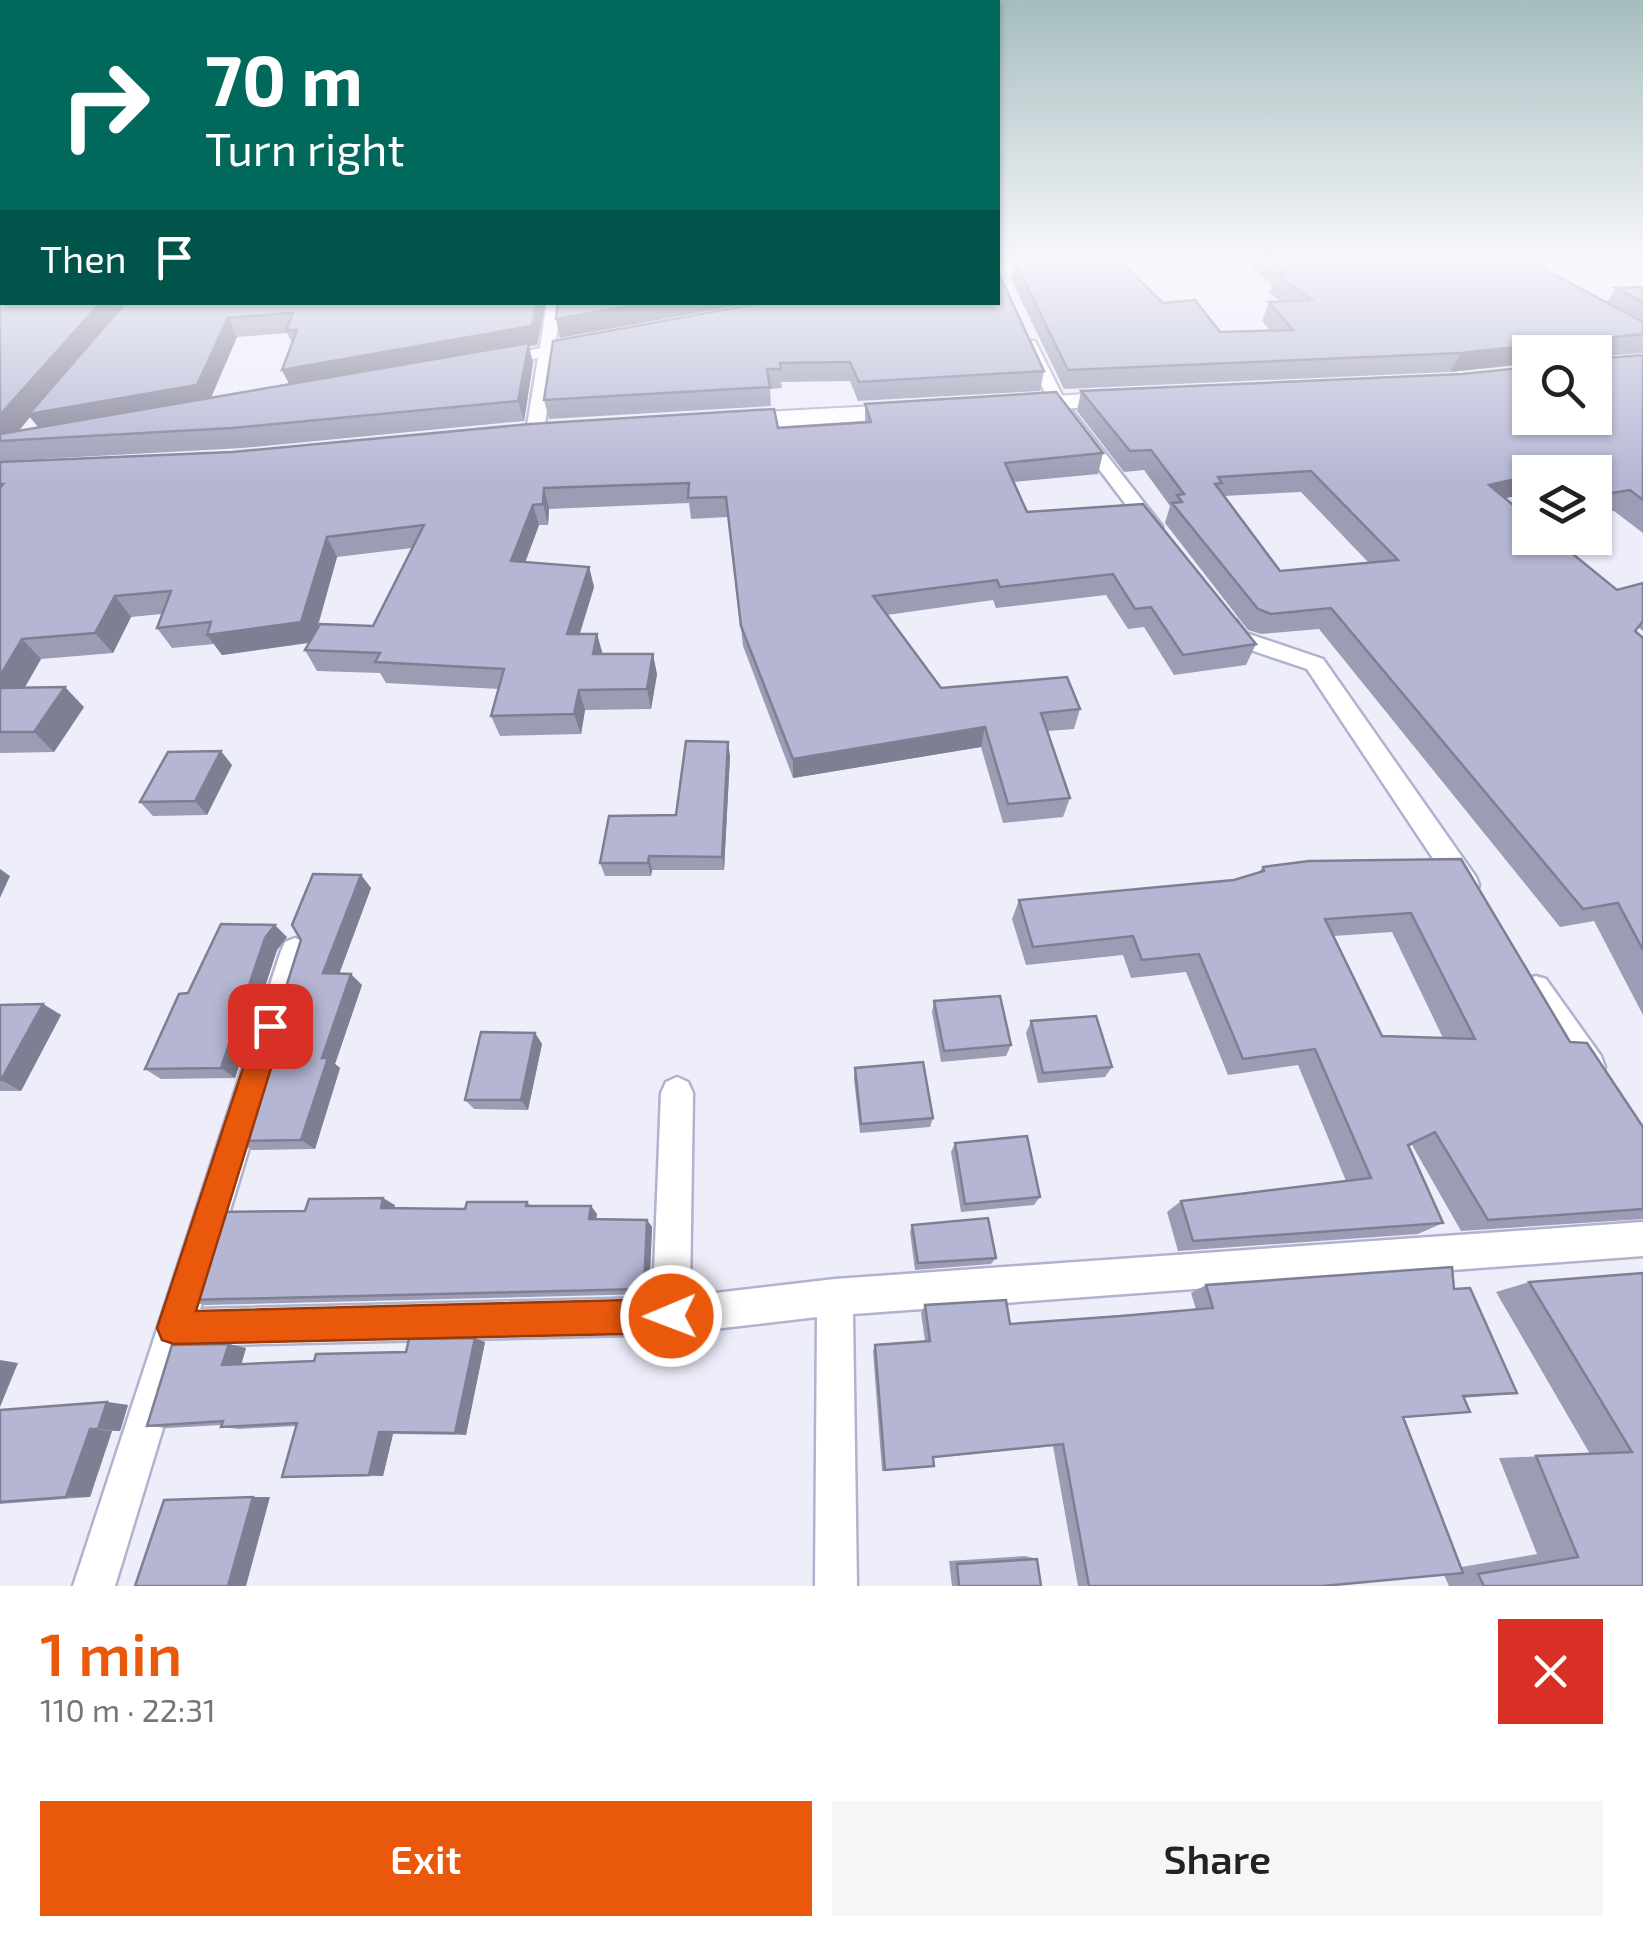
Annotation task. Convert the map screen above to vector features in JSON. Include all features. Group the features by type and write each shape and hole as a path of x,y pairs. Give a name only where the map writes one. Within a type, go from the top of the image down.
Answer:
{"street":[{"path":"535,433 558,349 556,331"},
{"path":"1024,331 1058,404 1166,544"},
{"path":"473,364 558,349"},
{"path":"980,408 1148,397"},
{"path":"690,424 942,410"},
{"path":"1214,606 1238,638 1315,664 1479,905"},
{"path":"94,1586 295,951"},
{"path":"1523,969 1599,1082"},
{"path":"671,1316 677,1092"},
{"path":"174,1328 671,1316 835,1296 1643,1239"},
{"path":"835,1296 836,1586"}],"building":[{"path":"0,331 75,331 0,415"},
{"path":"101,331 222,331 197,385 29,414"},
{"path":"297,331 504,331 282,370"},
{"path":"608,331 1025,331 1044,371 859,382 850,362 780,363 781,369 767,369 770,387 544,400 553,341"},
{"path":"1049,331 1643,331 1612,338 1512,335 1512,347 1461,353 1068,370"},
{"path":"529,343 518,401 232,428 0,441 0,434"},
{"path":"1643,355 1643,500 1630,490 1612,493 1612,455 1512,455 1512,480 1489,485 1512,504 1512,555 1574,555 1617,590 1643,583 1643,621 1635,631 1643,638 1643,950 1618,903 1583,909 1331,608 1271,614 1258,609 1172,503 1182,502 1177,495 1184,494 1151,450 1130,451 1081,391 1512,369 1512,435 1612,435 1612,358","holes":["1311,471 1398,560 1280,571 1215,484 1222,483 1218,477"]},
{"path":"1056,392 1103,453 1005,463 1027,512 1143,504 1256,644 1183,655 1151,607 1135,609 1113,574 1000,587 997,580 873,596 941,688 1067,677 1080,709 1041,713 1070,798 1008,804 985,727 793,759 741,626 726,497 688,498 689,483 544,488 543,504 533,505 511,561 589,567 567,634 597,634 593,654 653,654 647,689 579,690 574,714 491,716 504,669 375,662 380,653 305,650 320,624 373,626 424,525 327,537 301,622 207,635 211,622 157,628 171,591 115,596 95,633 22,639 0,676 0,462 232,452 530,424 774,409 778,428 871,422 865,404"},
{"path":"65,687 34,732 0,732 0,688"},
{"path":"686,741 728,742 722,857 649,856 648,863 600,863 609,816 676,815"},
{"path":"221,751 195,801 140,802 168,752"},
{"path":"1461,859 1570,1042 1587,1043 1643,1127 1643,1209 1488,1220 1435,1132 1408,1145 1443,1223 1193,1241 1181,1201 1371,1178 1315,1049 1243,1059 1199,954 1142,960 1133,936 1033,947 1019,900 1234,880 1264,871 1263,867 1309,861","holes":["1411,913 1475,1039 1382,1036 1325,919"]},
{"path":"313,874 361,875 323,973 351,974 322,1058 328,1058 301,1140 237,1141 301,940 292,925"},
{"path":"221,924 275,925 265,938 221,1068 145,1069 179,994 188,993"},
{"path":"1000,996 1011,1045 944,1051 934,1001"},
{"path":"43,1004 1,1080 0,1080 0,1005"},
{"path":"1096,1016 1112,1067 1043,1073 1031,1021"},
{"path":"481,1032 535,1033 521,1100 465,1100"},
{"path":"923,1062 933,1118 861,1124 855,1068"},
{"path":"1027,1136 1040,1197 965,1204 955,1143"},
{"path":"383,1198 381,1208 465,1209 467,1202 527,1202 526,1206 591,1206 589,1219 647,1220 644,1289 187,1300 215,1212 305,1211 309,1199"},
{"path":"988,1218 996,1258 918,1263 912,1225"},
{"path":"1452,1267 1454,1289 1470,1288 1517,1393 1463,1396 1470,1412 1403,1417 1463,1573 1323,1586 1089,1586 1063,1444 933,1457 934,1466 885,1470 875,1345 930,1341 925,1305 1006,1300 1010,1324 1121,1316 1213,1308 1206,1285"},
{"path":"1643,1273 1643,1586 1484,1586 1478,1574 1578,1557 1536,1456 1632,1452 1529,1282"},
{"path":"475,1338 455,1433 379,1432 369,1475 282,1477 297,1423 221,1427 223,1421 147,1426 172,1345 229,1344 222,1365 314,1361 316,1354 406,1352 409,1339"},
{"path":"107,1402 98,1429 90,1429 66,1497 0,1502 0,1410"},
{"path":"253,1497 228,1586 135,1586 164,1500"},
{"path":"1037,1559 1041,1586 959,1586 957,1564"}],"route":[{"path":"270,1026 174,1328 671,1316"}]}
